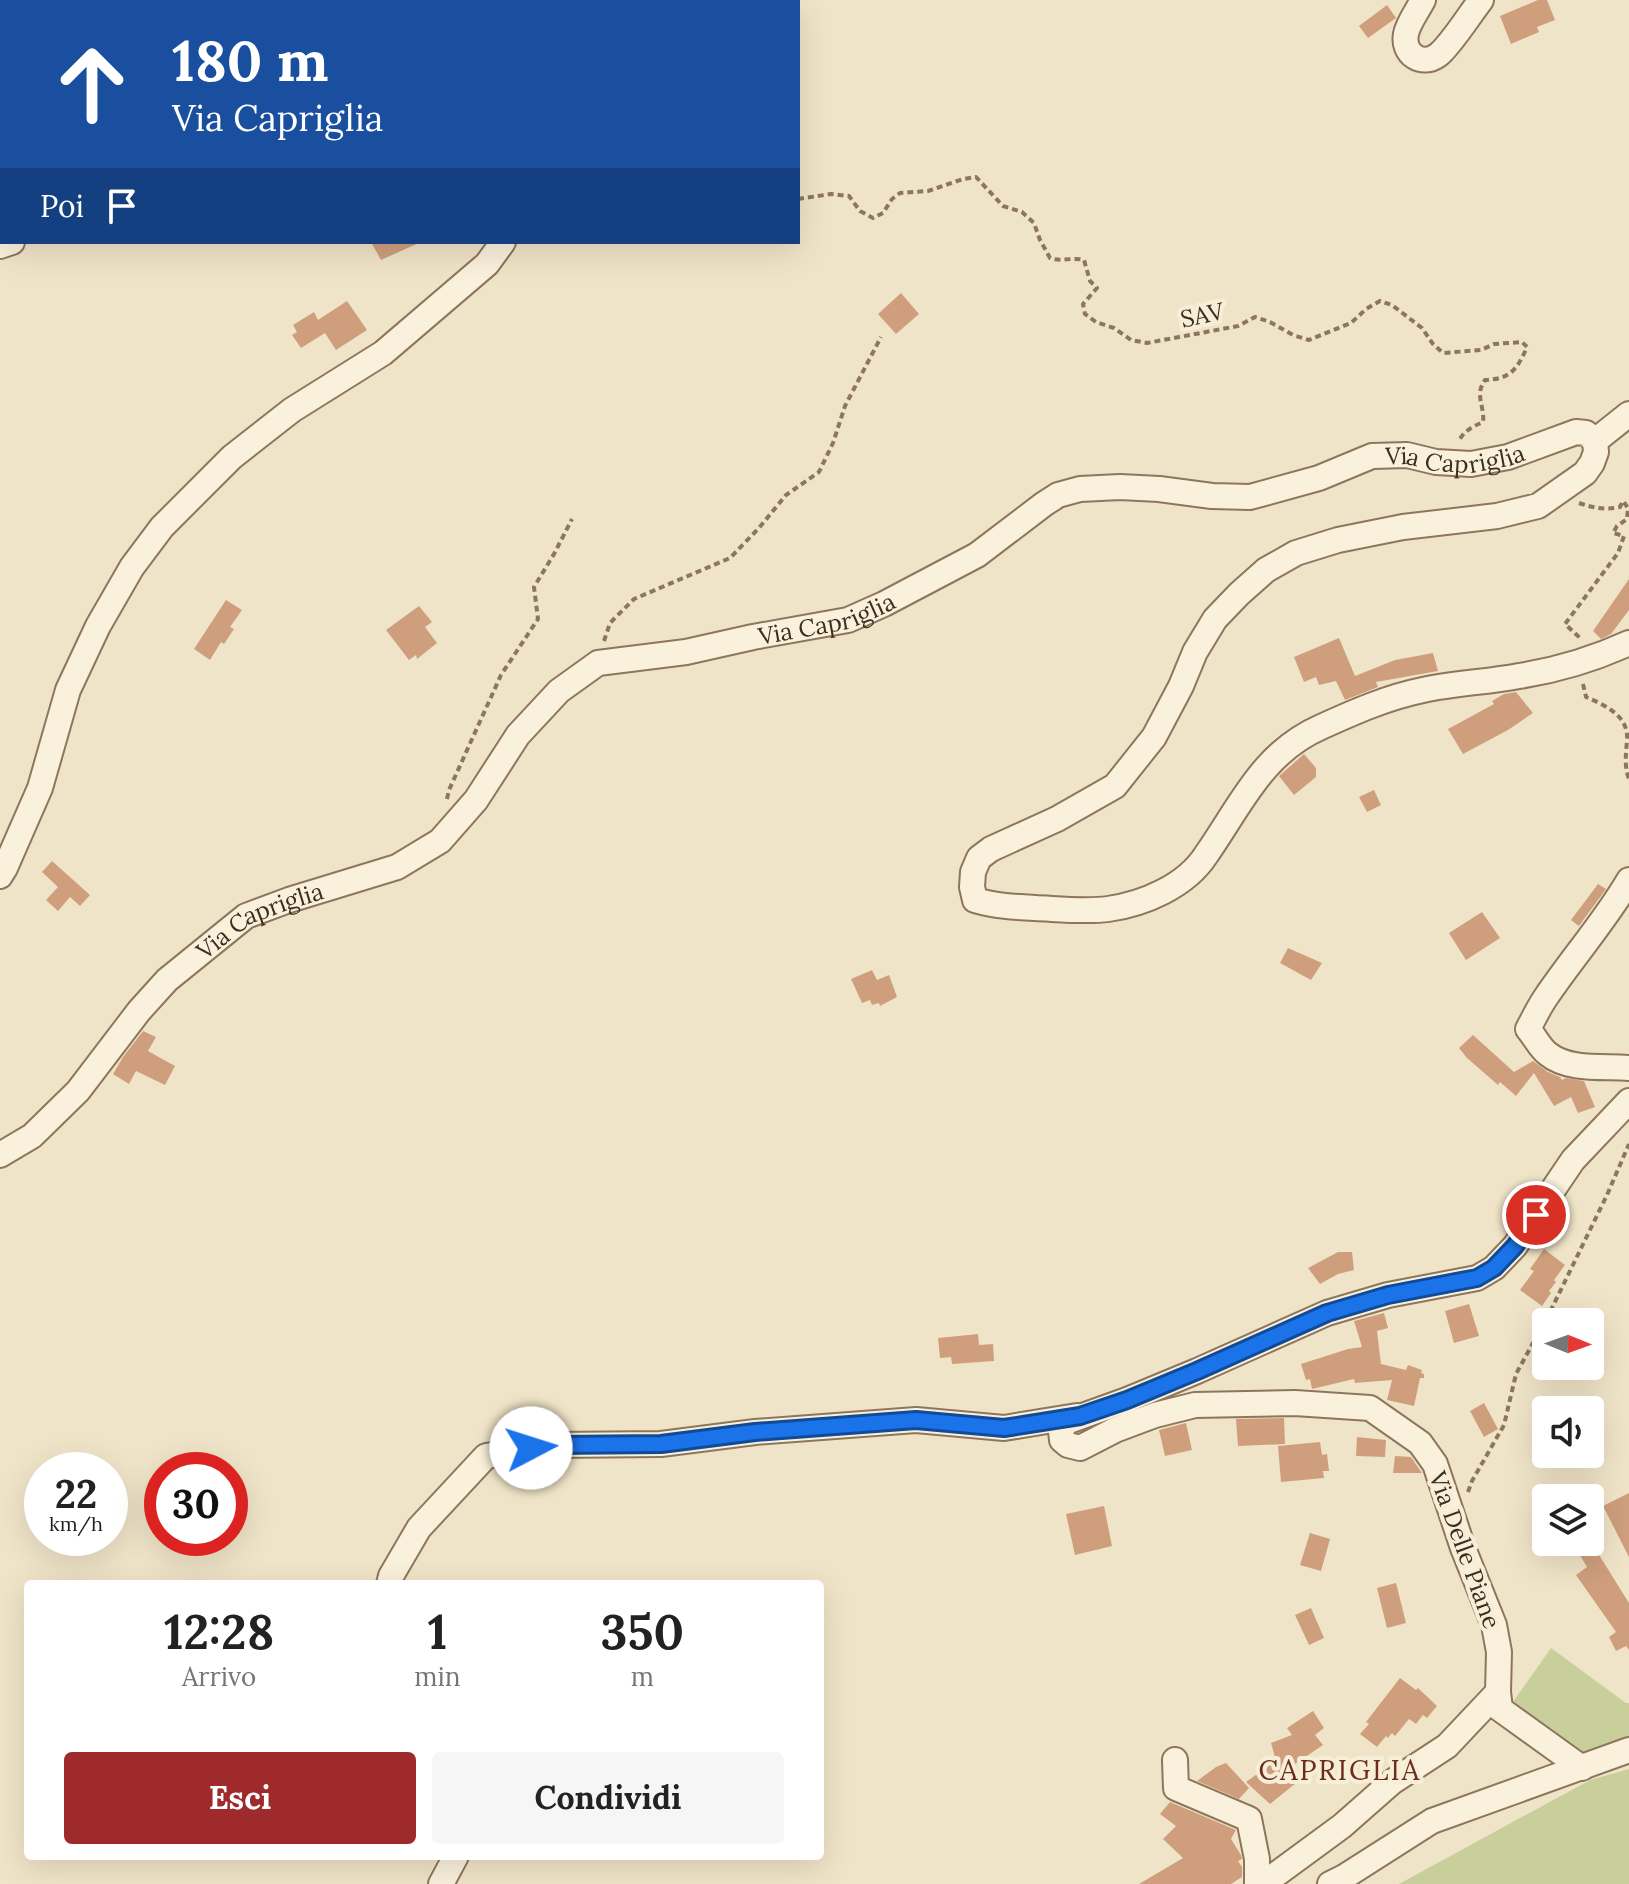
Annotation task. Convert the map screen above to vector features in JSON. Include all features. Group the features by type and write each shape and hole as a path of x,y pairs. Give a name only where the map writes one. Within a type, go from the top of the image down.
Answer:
{"street":[{"path":"1423,0 1406,35 1407,48 1421,60 1440,54 1481,0"},
{"path":"0,876 40,788 68,690 98,626 132,567 162,527 232,457 292,410 383,353 487,264 502,244"},
{"path":"1629,414 1595,441 1596,452 1585,473 1538,506 1497,516 1403,527 1338,540 1296,553 1266,570 1215,619 1195,652 1154,737 1115,786 979,858 973,872 975,900 1050,909 1108,909 1142,900 1179,884 1205,858 1247,793 1277,754 1317,728 1373,705 1422,690 1560,668 1592,650 1629,643"},
{"name":"Via Capriglia","path":"0,1155 32,1136 78,1091 139,1011 167,980 246,916 397,867 440,841 476,800 518,735 559,691 598,663 686,652 848,620 977,555 1058,495 1080,489 1159,489 1250,497 1319,478 1372,456 1407,455 1436,462 1471,464 1508,457 1576,432 1586,433 1595,441"},
{"path":"1629,880 1614,907 1544,999 1528,1029 1545,1052 1556,1060 1575,1065 1629,1068"},
{"path":"390,1580 419,1528 486,1456 554,1445 661,1444 755,1432 916,1420 1004,1428 1080,1416 1197,1371 1327,1313 1388,1295 1477,1278 1494,1268 1515,1246 1560,1177 1629,1101"},
{"name":"Via Delle Piane","path":"1080,1416 1066,1422 1061,1431 1062,1440 1080,1448 1155,1415 1195,1405 1350,1405 1370,1408 1400,1427 1420,1443 1435,1464 1463,1548 1494,1625 1499,1652 1498,1692"},
{"path":"1498,1692 1500,1709 1582,1768"},
{"path":"1175,1760 1176,1788 1249,1819 1260,1884 1342,1826 1392,1782 1447,1746 1498,1692"},
{"path":"1330,1884 1432,1821 1629,1750"},
{"path":"441,1884 454,1860"}],"path":[{"name":"SAV","path":"800,199 831,194 849,196 860,211 873,218 883,213 900,193 928,191 976,177 1003,206 1022,212 1034,223 1050,258 1058,261 1084,260 1090,281 1097,288 1083,304 1085,314 1131,340 1147,343 1238,326 1255,317 1309,340 1351,323 1380,301 1392,305 1422,328 1443,353 1522,342 1527,347 1512,371 1501,379 1485,380 1479,387 1483,422 1462,434 1458,442 1449,448 1435,446 1436,462"},
{"path":"598,663 610,623 634,599 730,558 786,495 819,472 845,406 881,337"},
{"path":"1564,489 1569,499 1593,508 1608,510 1620,507 1623,501 1628,508 1627,519 1613,533 1624,536 1618,553 1565,624 1603,663 1588,673 1583,683 1585,694 1618,714 1625,725 1628,736 1625,765 1629,779"},
{"path":"447,803 449,790 501,675 538,619 534,587 572,519"},
{"path":"1468,1492 1504,1425 1516,1374 1551,1310 1629,1144"}],"green space":[{"path":"1551,1648 1629,1703 1629,1745 1589,1759 1508,1709"},
{"path":"1629,1769 1629,1884 1399,1884 1590,1780"}],"building":[{"path":"1538,0 1547,0 1555,20 1537,27 1539,32 1511,44 1500,16"},
{"path":"1387,5 1396,18 1368,38 1359,26"},
{"path":"372,244 417,244 381,260"},
{"path":"901,293 919,314 896,334 878,314"},
{"path":"347,301 367,330 336,350 325,333 301,348 292,335 297,332 293,325 314,312 318,320"},
{"path":"1629,579 1629,610 1611,634 1601,639 1593,631"},
{"path":"226,600 242,610 230,627 234,629 210,660 194,649"},
{"path":"419,606 432,622 425,627 437,643 417,659 416,655 409,660 386,630"},
{"path":"1339,638 1355,676 1395,660 1433,653 1438,671 1376,682 1378,687 1345,700 1336,681 1319,685 1316,677 1304,682 1294,657"},
{"path":"1516,692 1533,713 1463,754 1448,729 1494,704 1492,701 1504,694"},
{"path":"1304,754 1316,768 1316,777 1294,795 1279,776"},
{"path":"1374,790 1381,805 1367,812 1359,797"},
{"path":"52,861 90,895 80,906 70,897 58,911 46,900 58,887 42,872"},
{"path":"1598,884 1606,889 1579,926 1571,920"},
{"path":"1482,912 1500,938 1466,960 1449,933"},
{"path":"1288,948 1322,963 1311,980 1280,963"},
{"path":"872,970 877,980 889,975 897,997 880,1006 879,1003 872,1005 870,1000 862,1003 851,979"},
{"path":"143,1031 156,1037 148,1051 175,1066 165,1085 136,1071 129,1084 113,1074"},
{"path":"1473,1035 1514,1072 1533,1061 1562,1080 1584,1081 1595,1107 1578,1113 1571,1097 1554,1106 1534,1073 1516,1096 1500,1082 1498,1085 1459,1048"},
{"path":"1544,1249 1565,1265 1542,1306 1520,1290 1534,1271 1530,1269"},
{"path":"1338,1252 1352,1252 1354,1270 1320,1284 1308,1268"},
{"path":"1469,1304 1479,1336 1454,1343 1445,1311"},
{"path":"1384,1313 1388,1328 1377,1331 1381,1364 1406,1370 1408,1365 1422,1370 1424,1374 1424,1378 1420,1378 1414,1406 1387,1400 1392,1380 1355,1383 1354,1379 1312,1389 1301,1364 1362,1347 1354,1321"},
{"path":"978,1334 979,1345 993,1344 994,1361 952,1364 951,1357 940,1358 938,1338"},
{"path":"1484,1403 1498,1429 1484,1437 1470,1411"},
{"path":"1284,1418 1285,1444 1238,1446 1236,1419"},
{"path":"1186,1423 1192,1450 1165,1456 1159,1430"},
{"path":"1357,1437 1386,1440 1385,1457 1356,1456"},
{"path":"1320,1442 1322,1455 1327,1454 1329,1471 1323,1471 1324,1478 1281,1482 1278,1446"},
{"path":"1395,1456 1411,1457 1422,1473 1393,1473"},
{"path":"1629,1493 1629,1557 1604,1508"},
{"path":"1104,1506 1112,1546 1075,1555 1066,1514"},
{"path":"1310,1533 1330,1539 1321,1571 1300,1565"},
{"path":"1580,1556 1600,1556 1629,1603 1629,1650 1626,1646 1616,1651 1609,1637 1616,1632 1576,1575 1587,1567"},
{"path":"1396,1583 1406,1623 1387,1628 1377,1588"},
{"path":"1311,1608 1324,1638 1309,1645 1295,1615"},
{"path":"1400,1678 1416,1690 1418,1688 1437,1706 1427,1718 1423,1715 1416,1724 1409,1719 1395,1736 1392,1733 1388,1738 1386,1736 1377,1747 1360,1734"},
{"path":"1313,1711 1324,1728 1315,1735 1323,1745 1292,1766 1297,1772 1291,1777 1296,1783 1270,1804 1246,1782 1274,1762 1271,1743 1292,1735 1287,1728"},
{"path":"1226,1763 1249,1788 1239,1799 1197,1781"},
{"path":"1170,1802 1236,1830 1231,1839 1241,1855 1242,1859 1238,1861 1242,1867 1242,1877 1231,1884 1139,1884 1183,1858 1163,1839 1176,1826 1160,1814"}],"district":[{"name":"CAPRIGLIA","path":"1340,1770"}],"route":[{"path":"531,1448 661,1444 755,1432 916,1420 1004,1428 1080,1416 1197,1371 1327,1313 1388,1295 1477,1278 1494,1268 1515,1246 1536,1215"}]}
